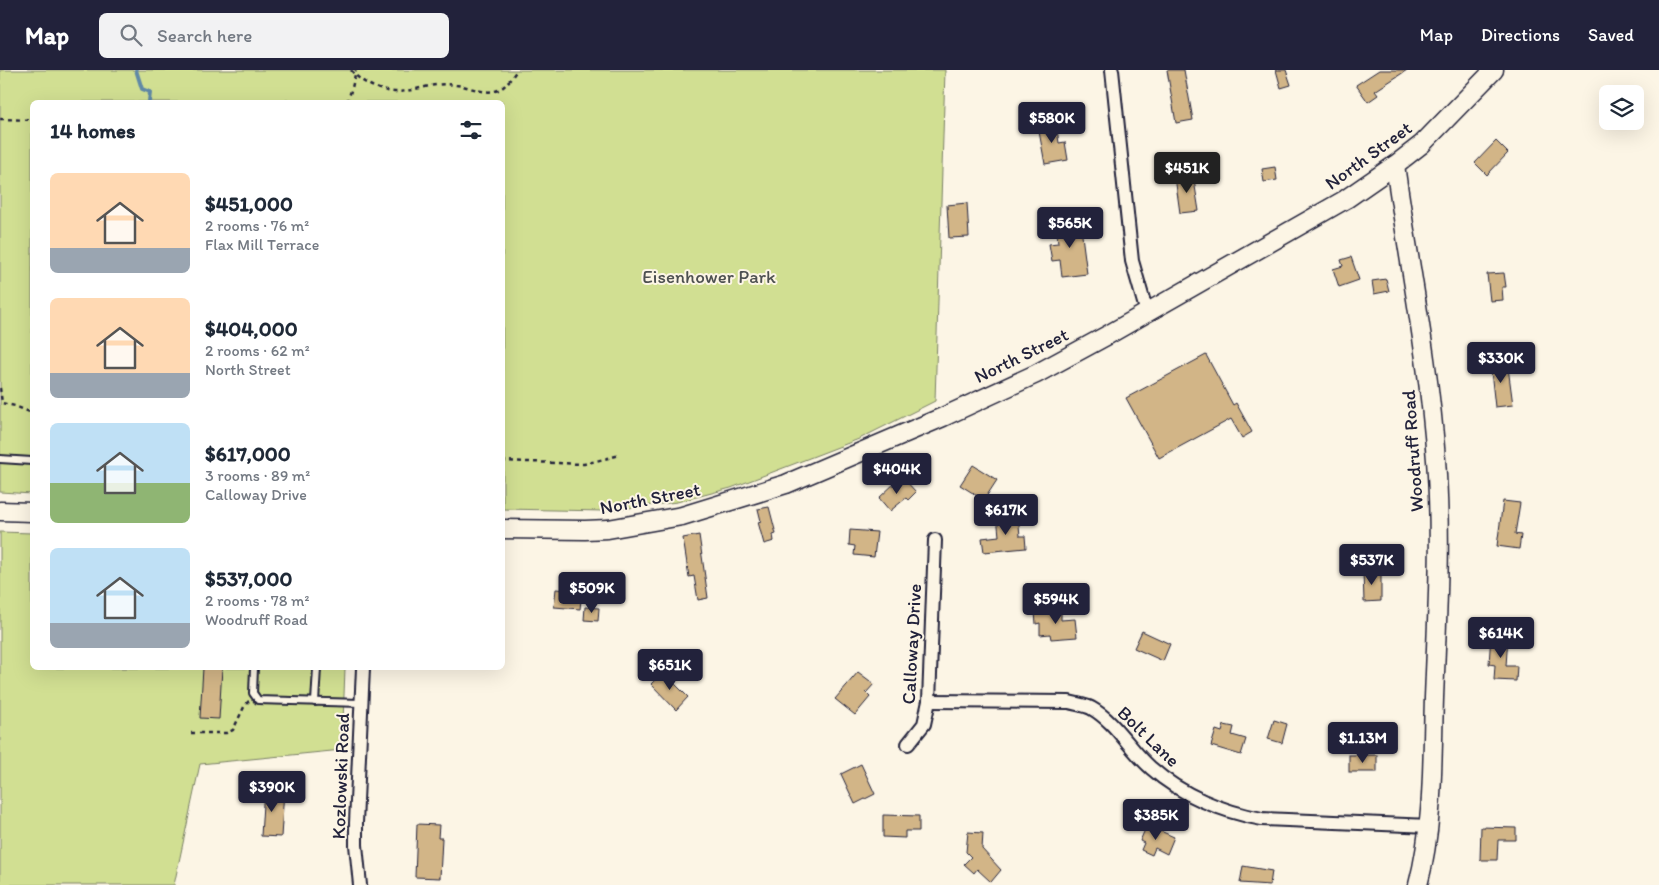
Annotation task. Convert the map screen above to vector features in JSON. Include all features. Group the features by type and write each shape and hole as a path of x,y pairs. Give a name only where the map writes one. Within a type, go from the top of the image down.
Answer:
{"main road":[{"name":"North Street","path":"505,529 585,530 631,526 682,516 786,484 888,441 1036,374 1148,313 1329,209 1395,166 1422,144 1486,74"},
{"name":"Woodruff Road","path":"1395,166 1427,368 1436,460 1439,560 1430,826 1418,885"},
{"path":"0,510 30,512"}],"street":[{"path":"1112,70 1132,261 1148,313"},
{"name":"Calloway Drive","path":"908,744 924,724 929,701 935,540"},
{"name":"Kozlowski Road","path":"360,885 356,845 363,670"},
{"name":"Bolt Lane","path":"929,701 1069,702 1090,707 1110,724 1150,768 1177,788 1243,815 1262,818 1430,826"}],"lane":[{"path":"0,459 30,461"},
{"path":"254,670 254,697 263,701 361,703"},
{"path":"315,702 316,670"}],"path":[{"path":"351,70 364,83 394,92 405,92 441,84 456,84 481,91 494,91 503,87 517,70"},
{"path":"348,100 356,70"},
{"path":"0,119 30,120"},
{"path":"0,388 2,403 15,406 30,413"},
{"path":"505,461 584,464 620,455"},
{"path":"191,733 226,733 233,730 245,705 254,697"}],"green space":[{"name":"Eisenhower Park","path":"0,70 945,70 935,401 859,439 731,488 677,502 604,511 505,509 505,100 30,100 30,494 0,492"},
{"path":"0,532 30,533 30,670 345,670 342,750 200,764 174,885 0,885"}],"building":[{"path":"1167,70 1184,70 1193,120 1176,123"},
{"path":"1276,70 1286,70 1291,85 1281,88"},
{"path":"1379,70 1407,70 1375,91 1378,95 1368,102 1356,85"},
{"path":"1056,123 1059,143 1065,142 1068,160 1045,164 1038,126"},
{"path":"1496,141 1508,153 1487,175 1475,163"},
{"path":"1275,167 1277,180 1264,182 1262,169"},
{"path":"1193,174 1199,211 1180,213 1175,177"},
{"path":"967,203 969,237 949,238 947,205"},
{"path":"1080,220 1087,274 1062,277 1060,260 1052,261 1049,244 1058,243 1056,223"},
{"path":"1351,257 1359,280 1339,287 1333,269 1343,266 1341,260"},
{"path":"1504,273 1506,287 1502,287 1503,300 1490,301 1487,274"},
{"path":"1386,279 1389,291 1374,294 1372,281"},
{"path":"1206,355 1233,405 1236,403 1252,432 1242,438 1231,419 1159,458 1126,398"},
{"path":"1507,360 1513,405 1495,407 1490,362"},
{"path":"973,465 997,480 984,500 960,485"},
{"path":"905,480 916,492 908,500 906,498 890,511 879,498 897,481 900,484"},
{"path":"1503,501 1520,503 1515,534 1521,535 1519,549 1497,546"},
{"path":"769,507 776,534 773,535 774,541 764,544 758,522 761,521 758,509"},
{"path":"1018,514 1020,536 1025,536 1026,548 984,552 982,538 999,536 997,516"},
{"path":"850,530 877,532 874,557 854,555 855,546 849,545"},
{"path":"699,535 708,598 698,600 694,576 689,577 683,538"},
{"path":"1381,570 1381,601 1364,602 1363,571"},
{"path":"556,589 582,591 580,609 554,607"},
{"path":"585,607 599,608 598,621 584,620"},
{"path":"1035,612 1061,612 1061,620 1075,619 1077,637 1051,639 1050,634 1040,635 1040,623 1036,624"},
{"path":"1142,631 1170,644 1163,661 1134,648"},
{"path":"1491,635 1508,636 1506,666 1517,666 1516,681 1494,680 1495,665 1489,664"},
{"path":"203,670 222,670 219,719 200,718"},
{"path":"663,672 688,697 676,710 651,684"},
{"path":"858,672 874,684 866,693 870,697 855,715 835,699"},
{"path":"1274,720 1287,724 1282,743 1268,739"},
{"path":"1224,725 1234,727 1232,735 1246,739 1241,755 1211,746 1216,730 1222,732"},
{"path":"1349,755 1377,755 1377,772 1349,772"},
{"path":"861,764 875,794 855,804 841,774"},
{"path":"264,788 284,790 281,837 261,836"},
{"path":"883,815 919,816 919,831 905,831 905,838 883,837"},
{"path":"417,824 439,825 438,838 442,838 440,878 415,877"},
{"path":"1147,825 1174,837 1167,854 1155,848 1152,855 1141,850 1144,843 1140,841"},
{"path":"1481,827 1516,828 1516,840 1498,840 1497,860 1480,860"},
{"path":"968,832 983,833 982,849 1001,870 991,882 977,869 974,873 964,864 971,857 966,852"},
{"path":"1243,866 1272,871 1270,885 1240,883"}],"waterway":[{"path":"136,70 142,89 150,92 149,100"}]}
